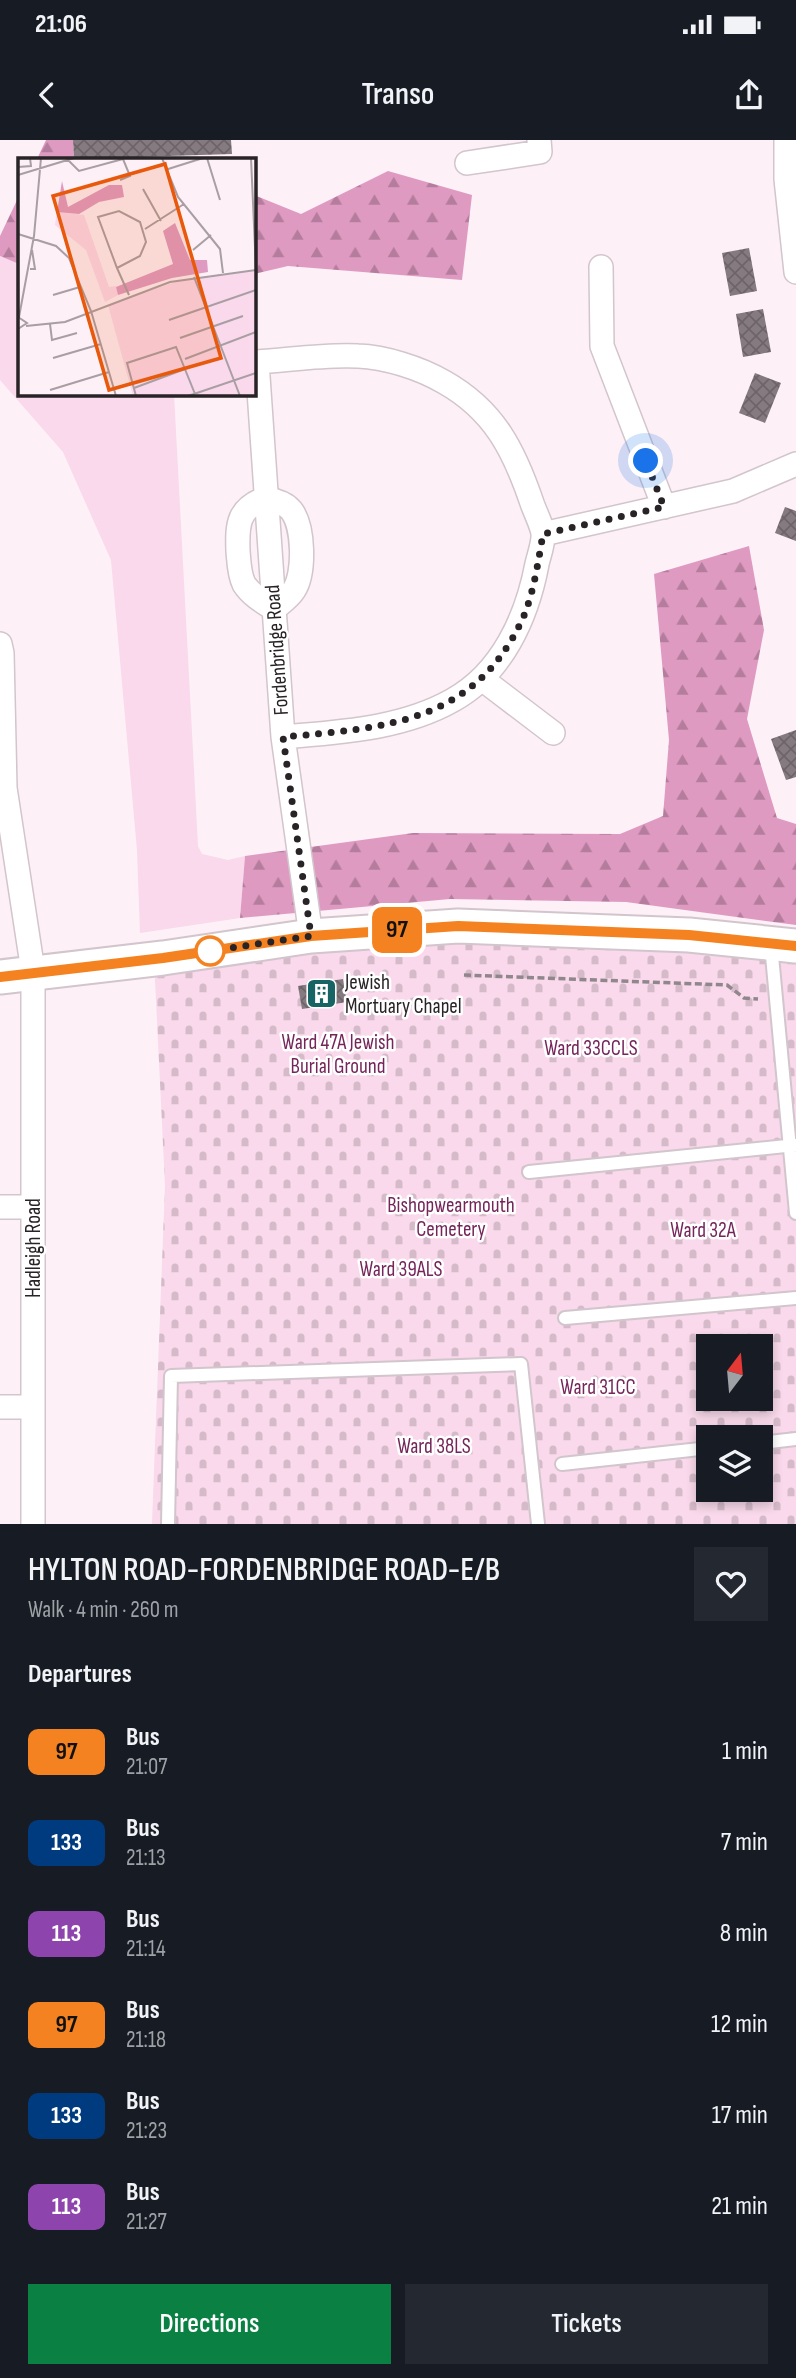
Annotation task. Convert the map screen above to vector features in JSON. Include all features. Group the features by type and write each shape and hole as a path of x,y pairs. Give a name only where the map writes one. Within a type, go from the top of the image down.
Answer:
{"street":[{"path":"467,163 540,152 539,140"},
{"path":"786,140 791,178 796,272"},
{"path":"601,267 601,346 664,507"},
{"name":"Fordenbridge Road","path":"311,936 283,737 257,362 358,356 402,365 442,381 477,404 503,435 522,474 543,534"},
{"path":"283,737 350,731 405,721 454,700 482,679 505,649 523,616 534,580 543,534 733,491 796,464"},
{"path":"266,498 283,503 291,510 297,520 300,537 300,578 295,589 274,609 249,591 242,580 237,532 240,519 253,503 266,498"},
{"name":"Hadleigh Road","path":"0,644 2,788 33,971 33,1524"},
{"path":"482,679 554,733"},
{"path":"0,977 33,971 163,958 311,936 458,926 607,931 784,944"},
{"path":"0,1207 33,1207"},
{"path":"0,1407 33,1407"}],"lane":[{"path":"784,944 777,1000 793,1146 796,1213"},
{"path":"529,1172 793,1146"},
{"path":"565,1318 796,1298"},
{"path":"168,1524 171,1376 521,1364 538,1524"},
{"path":"773,1442 796,1439"},
{"path":"562,1464 696,1449"}],"path":[{"path":"464,975 727,985 744,998 777,1000"}],"green space":[{"path":"46,140 73,140 74,158 37,158"},
{"path":"388,171 472,195 462,280 288,266 256,274 256,196 301,214"},
{"path":"18,198 18,264 0,256 0,236"},
{"path":"0,256 18,264 18,396 174,396 198,846 202,854 228,860 245,856 240,918 140,933 137,850 111,560 63,452 0,380"},
{"path":"749,546 764,630 747,719 777,818 796,824 796,925 626,902 450,899 240,918 245,856 413,833 620,834 663,816 669,740 654,574"},
{"name":"Bishopwearmouth Cemetery","path":"311,936 796,946 796,1524 152,1524 165,1185 154,959"}],"building":[{"path":"73,140 231,140 232,154 106,158 74,158"},
{"path":"749,248 757,291 730,296 722,253"},
{"path":"763,309 771,352 743,357 736,314"},
{"path":"755,373 781,383 765,423 739,413"},
{"path":"785,507 796,511 796,541 775,533"},
{"path":"796,730 796,777 786,780 771,739"},
{"name":"Jewish Mortuary Chapel","path":"343,979 347,1002 302,1009 298,986"}],"bus line":[{"name":"97","path":"0,977 33,971 163,958 311,936 458,926 689,935 796,946"}],"place":[{"name":"Jewish Mortuary Chapel","path":"322,994"}],"route":[{"path":"210,951 203,952 311,936 283,737 350,731 405,721 454,700 482,679 505,649 523,616 534,580 543,534 664,507 646,461"}],"park label":[{"name":"Ward 33CCLS","path":"591,1048"},
{"name":"Ward 47A Jewish Burial Ground","path":"338,1054"},
{"name":"Ward 32A","path":"703,1230"},
{"name":"Ward 39ALS","path":"401,1269"},
{"name":"Ward 31CC","path":"598,1387"},
{"name":"Ward 38LS","path":"434,1446"}]}
